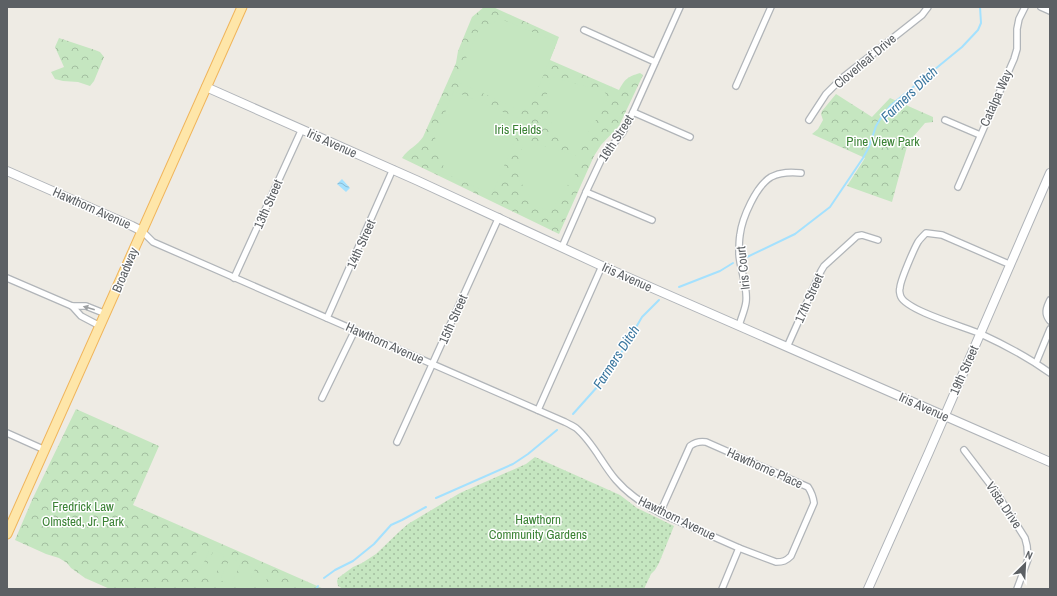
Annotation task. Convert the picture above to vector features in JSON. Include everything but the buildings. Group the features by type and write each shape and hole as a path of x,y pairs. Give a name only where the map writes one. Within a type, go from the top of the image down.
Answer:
{"main road":[{"name":"Broadway","path":"7,534 242,7"},
{"name":"Iris Avenue","path":"206,87 393,169 602,266 1050,462"},
{"name":"Hawthorn Avenue","path":"7,171 127,223 142,231"},
{"name":"19th Street","path":"868,589 1050,173"}],"street":[{"name":"16th Street","path":"562,247 602,158 623,132 633,112 680,7"},
{"path":"736,86 771,7"},
{"name":"Cloverleaf Drive","path":"809,120 826,94 841,79 922,15 928,7"},
{"name":"Catalpa Way","path":"958,187 1014,59 1019,19 1025,7"},
{"path":"1041,7 1050,11"},
{"path":"584,30 655,62"},
{"path":"633,112 690,137"},
{"path":"945,120 980,135"},
{"name":"13th Street","path":"234,278 302,129"},
{"name":"14th Street","path":"327,318 393,169"},
{"name":"Iris Court","path":"739,326 746,303 746,292 739,255 740,235 746,215 760,187 771,177 784,173 801,173"},
{"path":"586,192 652,220"},
{"name":"15th Street","path":"397,442 499,218"},
{"name":"Hawthorn Avenue","path":"142,231 153,242 565,422 576,428 615,479 632,496 649,508 739,548"},
{"path":"1011,265 942,235 926,233 917,244 902,278 900,287 901,297 915,308 980,334 1036,363 1050,374"},
{"name":"17th Street","path":"787,347 824,266 857,236 862,234 878,240"},
{"path":"538,410 602,266"},
{"path":"7,278 72,306 86,306 106,314"},
{"path":"1050,300 1046,312 1046,315 1050,321"},
{"path":"72,306 81,316 100,326"},
{"path":"1036,363 1050,329"},
{"path":"322,398 355,330"},
{"path":"7,433 45,450"},
{"name":"Hawthorne Place","path":"660,513 690,446 700,441 706,442 808,487 812,492 814,503 791,556 787,560 776,562 739,548"},
{"name":"Vista Drive","path":"964,450 996,492 1025,538 1028,559 1017,589"},
{"path":"722,589 739,548"}],"green space":[{"name":"Iris Fields","path":"484,7 493,7 559,37 550,60 619,90 629,77 640,73 643,75 619,126 601,145 594,156 559,234 402,158 423,137 456,63 458,51 472,17"},
{"path":"501,19 557,42 530,108 522,111 456,81 479,29"},
{"path":"59,38 100,52 104,57 94,81 90,86 78,82 55,79 51,72 64,67 55,47"},
{"path":"551,77 604,91 609,99 578,149 561,138 548,118 547,93"},
{"path":"454,91 518,118 521,126 492,194 448,175 439,157 435,137"},
{"name":"Pine View Park","path":"836,94 872,117 890,98 933,117 933,122 925,123 908,143 892,202 847,186 865,158 812,134 818,129 823,120 821,114 822,111"},
{"path":"524,140 578,156 582,164 549,213 533,202 520,181 519,159"},
{"name":"Fredrick Law Olmsted, Jr. Park","path":"76,409 159,446 133,505 324,589 110,589 85,578 59,558 46,554 15,540 32,500"},
{"name":"Hawthorn Community Gardens","path":"535,457 620,495 637,508 674,526 659,563 651,574 644,589 343,589 338,586 338,578 353,567 376,554 408,524 460,493 526,464"},
{"path":"200,544 210,549 200,571 190,567"},
{"path":"214,550 224,555 214,578 203,573"},
{"path":"230,558 241,563 231,585 220,580"},
{"path":"244,564 255,569 246,589 240,589 235,587"},
{"path":"263,569 270,572 263,587 256,583"},
{"path":"274,574 281,577 276,589 267,589"},
{"path":"192,578 204,584 202,589 189,584"}],"water":[{"path":"342,179 350,188 346,192 337,184"}],"waterway":[{"name":"Farmers Ditch","path":"747,257 795,234 830,207 863,158 869,147 876,126 882,116 890,106 962,47 978,30 981,23 980,7"},
{"name":"Farmers Ditch","path":"679,287 720,271 733,263"},
{"name":"Farmers Ditch","path":"573,414 598,386 621,353 642,317 659,300"},
{"name":"Farmers Ditch","path":"436,498 513,464 528,454 557,430"},
{"name":"Farmers Ditch","path":"324,578 335,570 353,561 374,544 391,525 426,507"}]}
